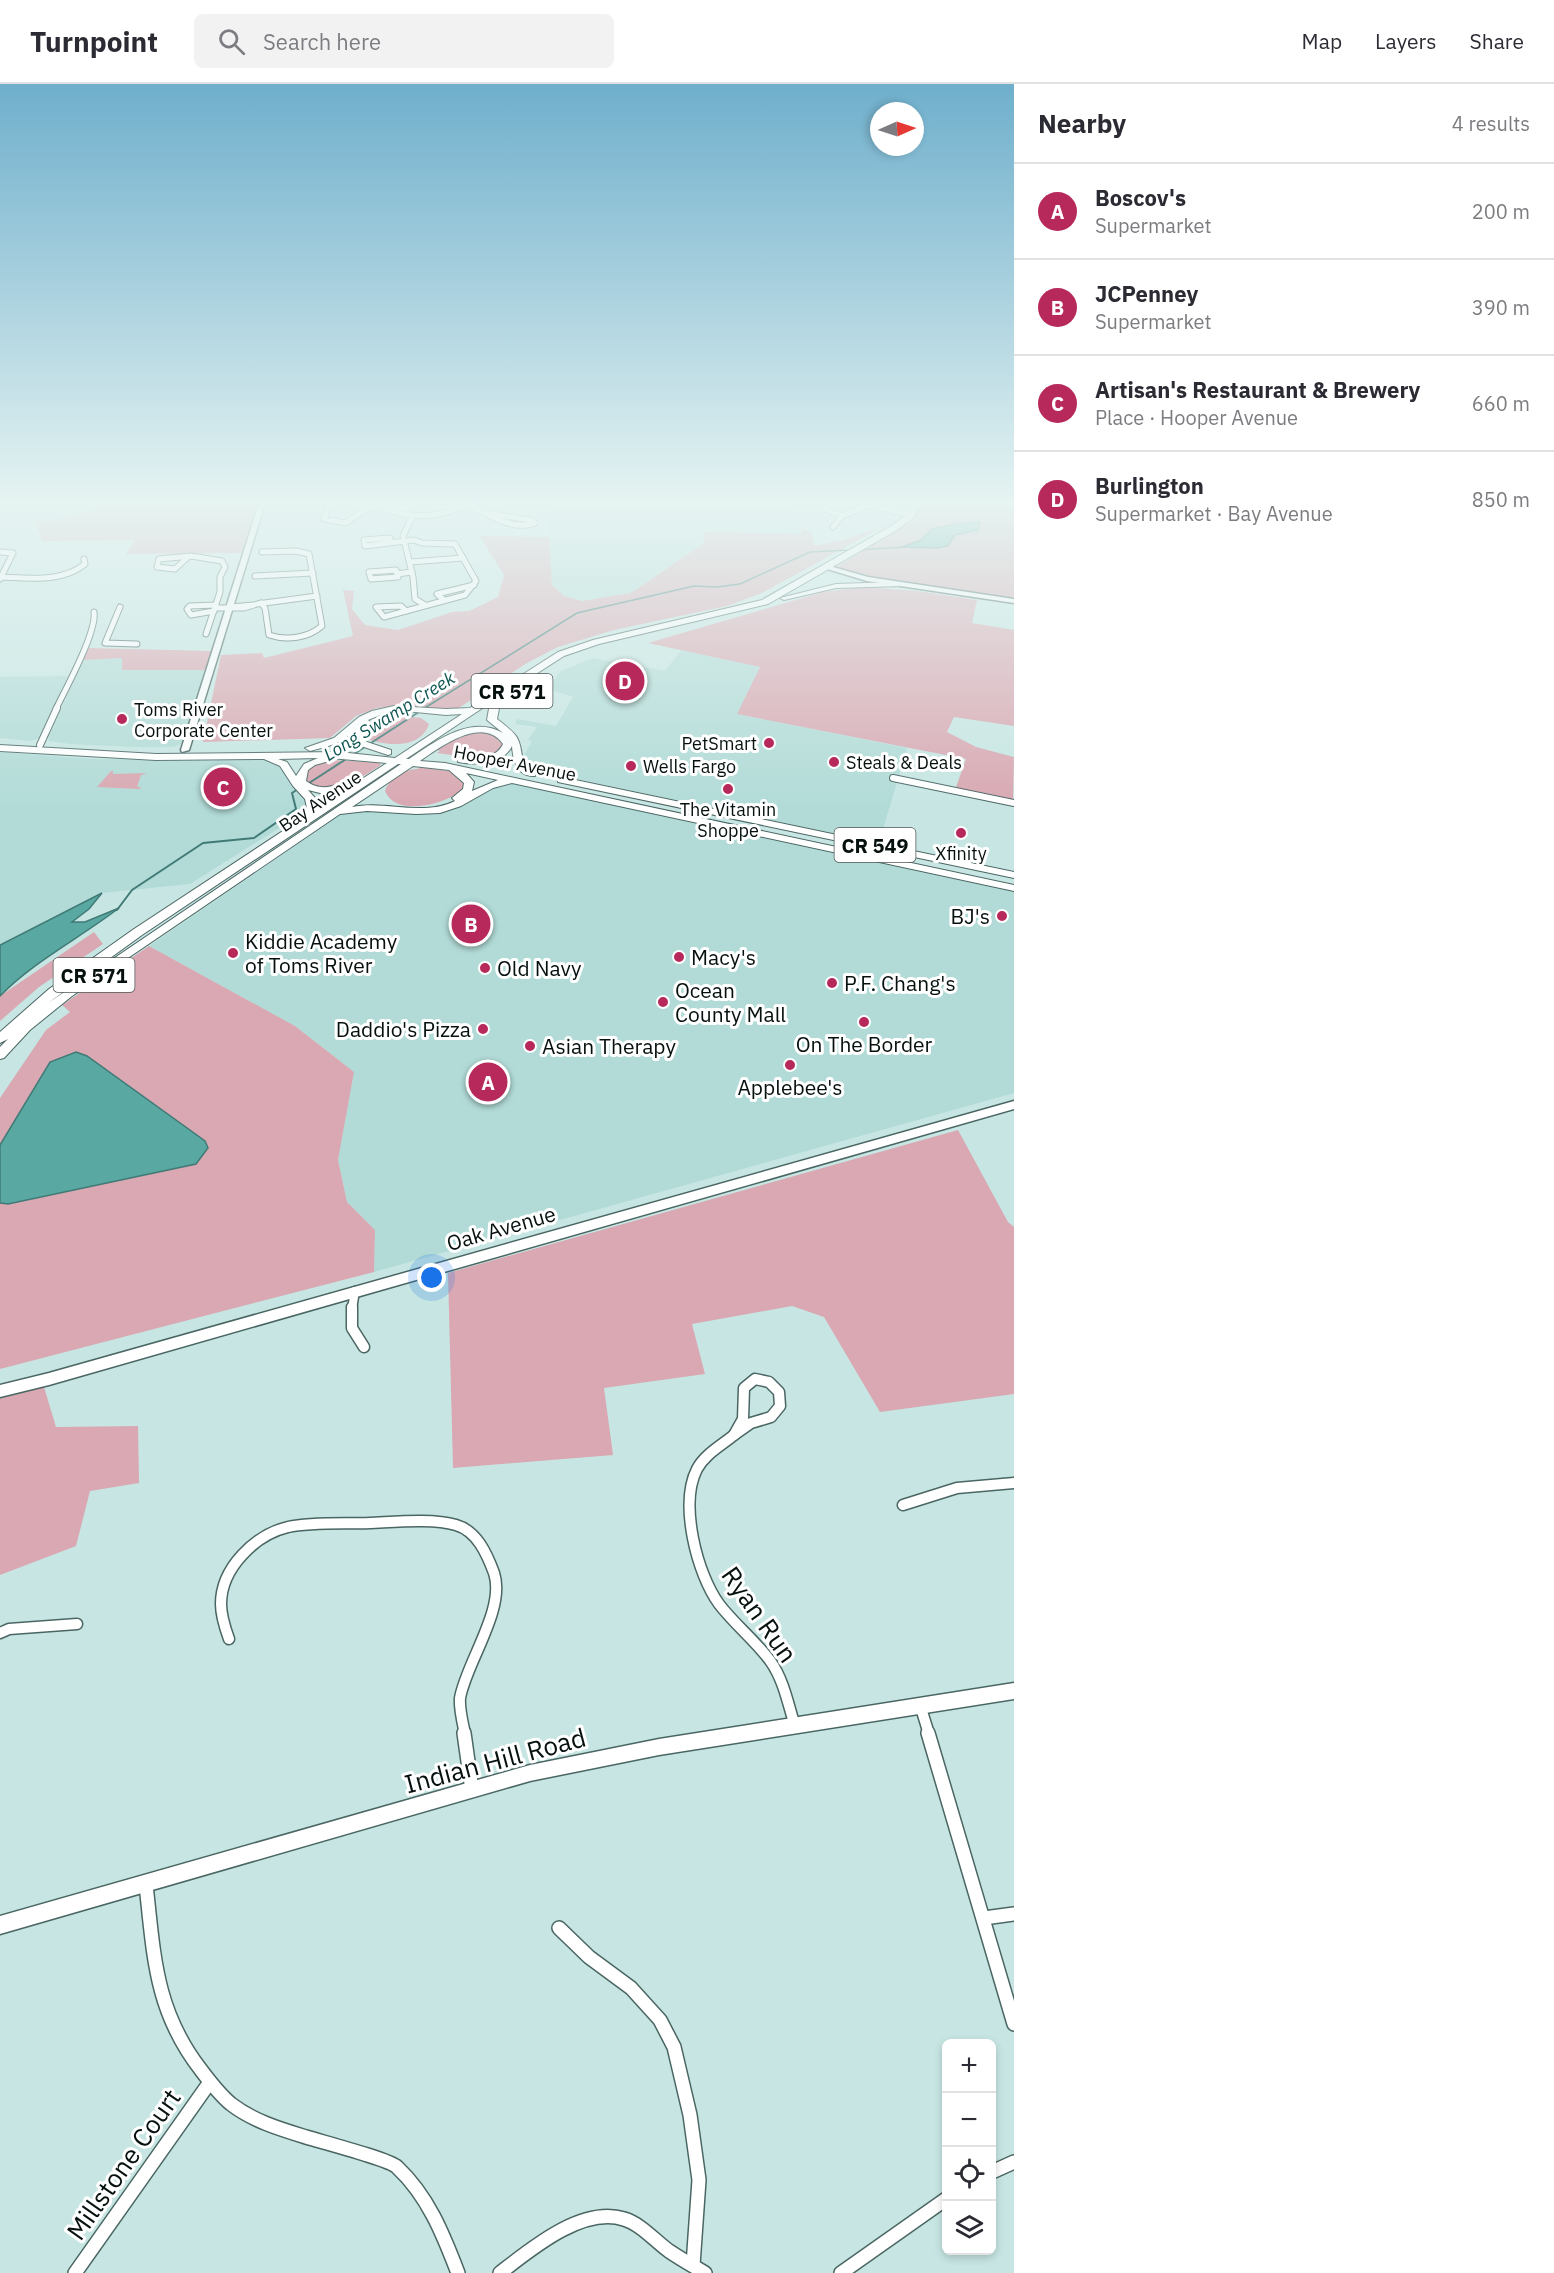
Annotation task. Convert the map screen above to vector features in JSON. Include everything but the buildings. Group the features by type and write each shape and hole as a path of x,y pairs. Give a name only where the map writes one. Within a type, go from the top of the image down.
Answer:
{"main road":[{"name":"Bay Avenue","path":"0,1039 52,992 209,889 236,879 333,815 390,776 427,740 561,654 607,639 685,623 764,602"},
{"name":"Bay Avenue","path":"408,758 422,755 551,666 587,652 679,627 685,623"},
{"path":"495,703 492,720 516,742 515,759 532,778"},
{"path":"310,748 337,739 357,721 376,712 398,708 450,714 475,708"},
{"path":"363,749 355,734 360,726 386,714 419,712 431,719 433,724 427,740"},
{"path":"447,738 481,730 500,734 508,744 505,752 493,758 461,760"},
{"name":"Hooper Avenue","path":"0,742 118,750 310,748 388,752 445,766 648,798 1014,875"},
{"name":"Hooper Avenue","path":"0,748 135,757 341,755 363,749 395,760 408,758"},
{"path":"303,787 300,778 304,768 341,755"},
{"name":"Hooper Avenue","path":"422,755 461,760 532,778 558,789 1014,888"},
{"path":"242,756 269,758 281,763 303,787 312,802 312,808 302,823"},
{"name":"Bay Avenue","path":"0,1055 44,1011 209,889 395,760"},
{"path":"390,776 382,791 387,802 400,806 428,807 452,801 464,794 470,786 467,778 445,766"},
{"path":"333,815 352,808 365,807 409,812 439,810 463,802 493,784 532,778"},
{"path":"303,787 316,790 336,790 366,780"},
{"path":"236,879 242,869 336,807 366,780"},
{"path":"558,789 570,787 629,800 648,798"},
{"path":"735,817 752,832"},
{"path":"779,837 792,835 869,853 1014,881"}],"street":[{"path":"206,634 217,602"},
{"path":"185,750 231,602"},
{"path":"215,608 244,608 268,602"},
{"path":"261,603 265,608 269,635 288,638 316,631 322,626 318,602"},
{"path":"421,602 425,605"},
{"path":"406,611 401,606 376,607 384,617 406,611 436,602"},
{"path":"120,607 105,643 137,644"},
{"path":"40,746 90,636 95,618 94,612"},
{"path":"90,636 108,636"},
{"path":"893,778 1014,803"},
{"name":"Oak Avenue","path":"0,1391 1014,1105"},
{"path":"355,1291 350,1327 354,1338 364,1347"},
{"name":"Ryan Run","path":"734,1435 743,1419 744,1388 755,1379 769,1382 779,1392 780,1406 771,1417 751,1423 707,1457 696,1471 691,1495 691,1518 700,1564 708,1585 718,1603 777,1673 795,1726"},
{"path":"903,1504 934,1492 993,1483 1014,1483"},
{"path":"229,1639 221,1615 220,1598 226,1577 239,1558 256,1543 276,1531 289,1527 400,1522 457,1526 472,1534 491,1560 496,1591 489,1621 460,1699 472,1790"},
{"path":"0,1633 9,1629 77,1624"},
{"name":"Indian Hill Road","path":"0,1925 472,1790 578,1762 1014,1691"},
{"path":"920,1705 1014,2024"},
{"path":"146,1885 154,1956 163,2002 183,2048 210,2082 231,2104 265,2124 395,2165 418,2190 440,2224 458,2273"},
{"path":"984,1918 1014,1914"},
{"path":"500,2273 576,2223 599,2216 622,2218 641,2228 673,2254 699,2269 699,2180 690,2115 674,2047 660,2019 630,1988 589,1957 559,1928"},
{"name":"Millstone Court","path":"75,2273 210,2082"},
{"path":"996,2170 1014,2162"},
{"path":"841,2273 943,2201"}],"shaded area":[{"path":"346,602 353,602 352,609 365,625 398,630 452,612 469,611 487,602 737,602 614,630 558,647 527,663 454,711 405,705 377,708 356,716 330,738 203,742 221,655 262,653 264,658 353,636"},
{"path":"788,602 977,602 972,623 1014,630 1014,726 954,717 947,732 976,747 1014,757 1013,803 955,790 966,759 737,714 760,667 648,643"},
{"path":"89,648 211,651 206,670 122,670 122,658 83,660"},
{"path":"681,650 760,667 738,714 907,748 879,843 530,769 522,759 532,741 528,740 537,727 515,724 517,719 556,726 573,697 548,689 561,671 593,658 665,671"},
{"path":"122,658 123,670 206,670 181,744 173,747 137,747 49,741 48,738 83,660"},
{"path":"68,676 40,738 30,741 0,738 0,677"},
{"path":"395,715 421,718 429,724 424,733 409,743 389,744 361,737 371,724"},
{"path":"471,732 491,733 505,742 497,755 474,758 437,753 440,751 437,750 454,738"},
{"path":"0,752 93,759 269,760 279,764 307,804 300,815 190,884 102,893 0,945"},
{"path":"328,760 378,762 381,765 343,786 323,789 313,786 305,779 309,767"},
{"path":"420,767 455,772 459,774 466,787 449,798 424,806 400,804 391,800 385,791 390,783 403,773"},
{"path":"111,771 113,774 147,773 141,775 137,787 141,787 139,789 97,787"},
{"name":"Ocean County Mall","path":"511,783 1014,892 1014,1093 374,1272 375,1230 347,1202 338,1160 354,1072 295,1026 149,946 343,813 364,809 422,814 439,812 487,789"},
{"path":"94,932 103,944 39,987 0,1021 0,996"},
{"path":"149,946 295,1026 354,1072 338,1160 347,1202 375,1230 374,1272 0,1369 0,1203 8,1204 196,1164 208,1148 205,1141 87,1056 76,1052 50,1062 0,1145 0,1098 46,1030 70,1012 62,1005"},
{"path":"958,1130 1008,1222 1014,1227 1014,1394 880,1412 824,1317 792,1306 692,1324 705,1374 604,1388 613,1455 453,1468 448,1273"},
{"path":"44,1387 56,1427 138,1426 139,1483 90,1491 76,1546 0,1575 0,1398"}],"water":[{"path":"102,893 89,909 72,922 85,922 119,908 27,972 0,996 0,945"},
{"path":"76,1052 87,1056 205,1141 208,1148 196,1164 8,1204 0,1203 0,1145 50,1062"}],"waterway":[{"name":"Long Swamp Creek","path":"423,709 577,613 624,602"},
{"name":"Long Swamp Creek","path":"306,785 425,708"},
{"name":"Long Swamp Creek","path":"117,910 132,890 203,843 254,838 296,809 292,793 298,789"}],"place":[{"name":"Burlington","path":"625,681"},
{"name":"Toms River Corporate Center","path":"122,719"},
{"name":"PetSmart","path":"769,743"},
{"name":"Steals & Deals","path":"834,762"},
{"name":"Wells Fargo","path":"631,766"},
{"name":"Artisan's Restaurant & Brewery","path":"223,787"},
{"name":"The Vitamin Shoppe","path":"728,789"},
{"name":"Xfinity","path":"961,833"},
{"name":"BJ's","path":"1002,916"},
{"name":"JCPenney","path":"471,924"},
{"name":"Kiddie Academy of Toms River","path":"233,953"},
{"name":"Macy's","path":"679,957"},
{"name":"Old Navy","path":"485,968"},
{"name":"P.F. Chang's","path":"832,983"},
{"name":"Ocean County Mall","path":"663,1002"},
{"name":"On The Border","path":"864,1022"},
{"name":"Daddio's Pizza","path":"483,1029"},
{"name":"Asian Therapy","path":"530,1046"},
{"name":"Applebee's","path":"790,1065"},
{"name":"Boscov's","path":"488,1082"}]}
